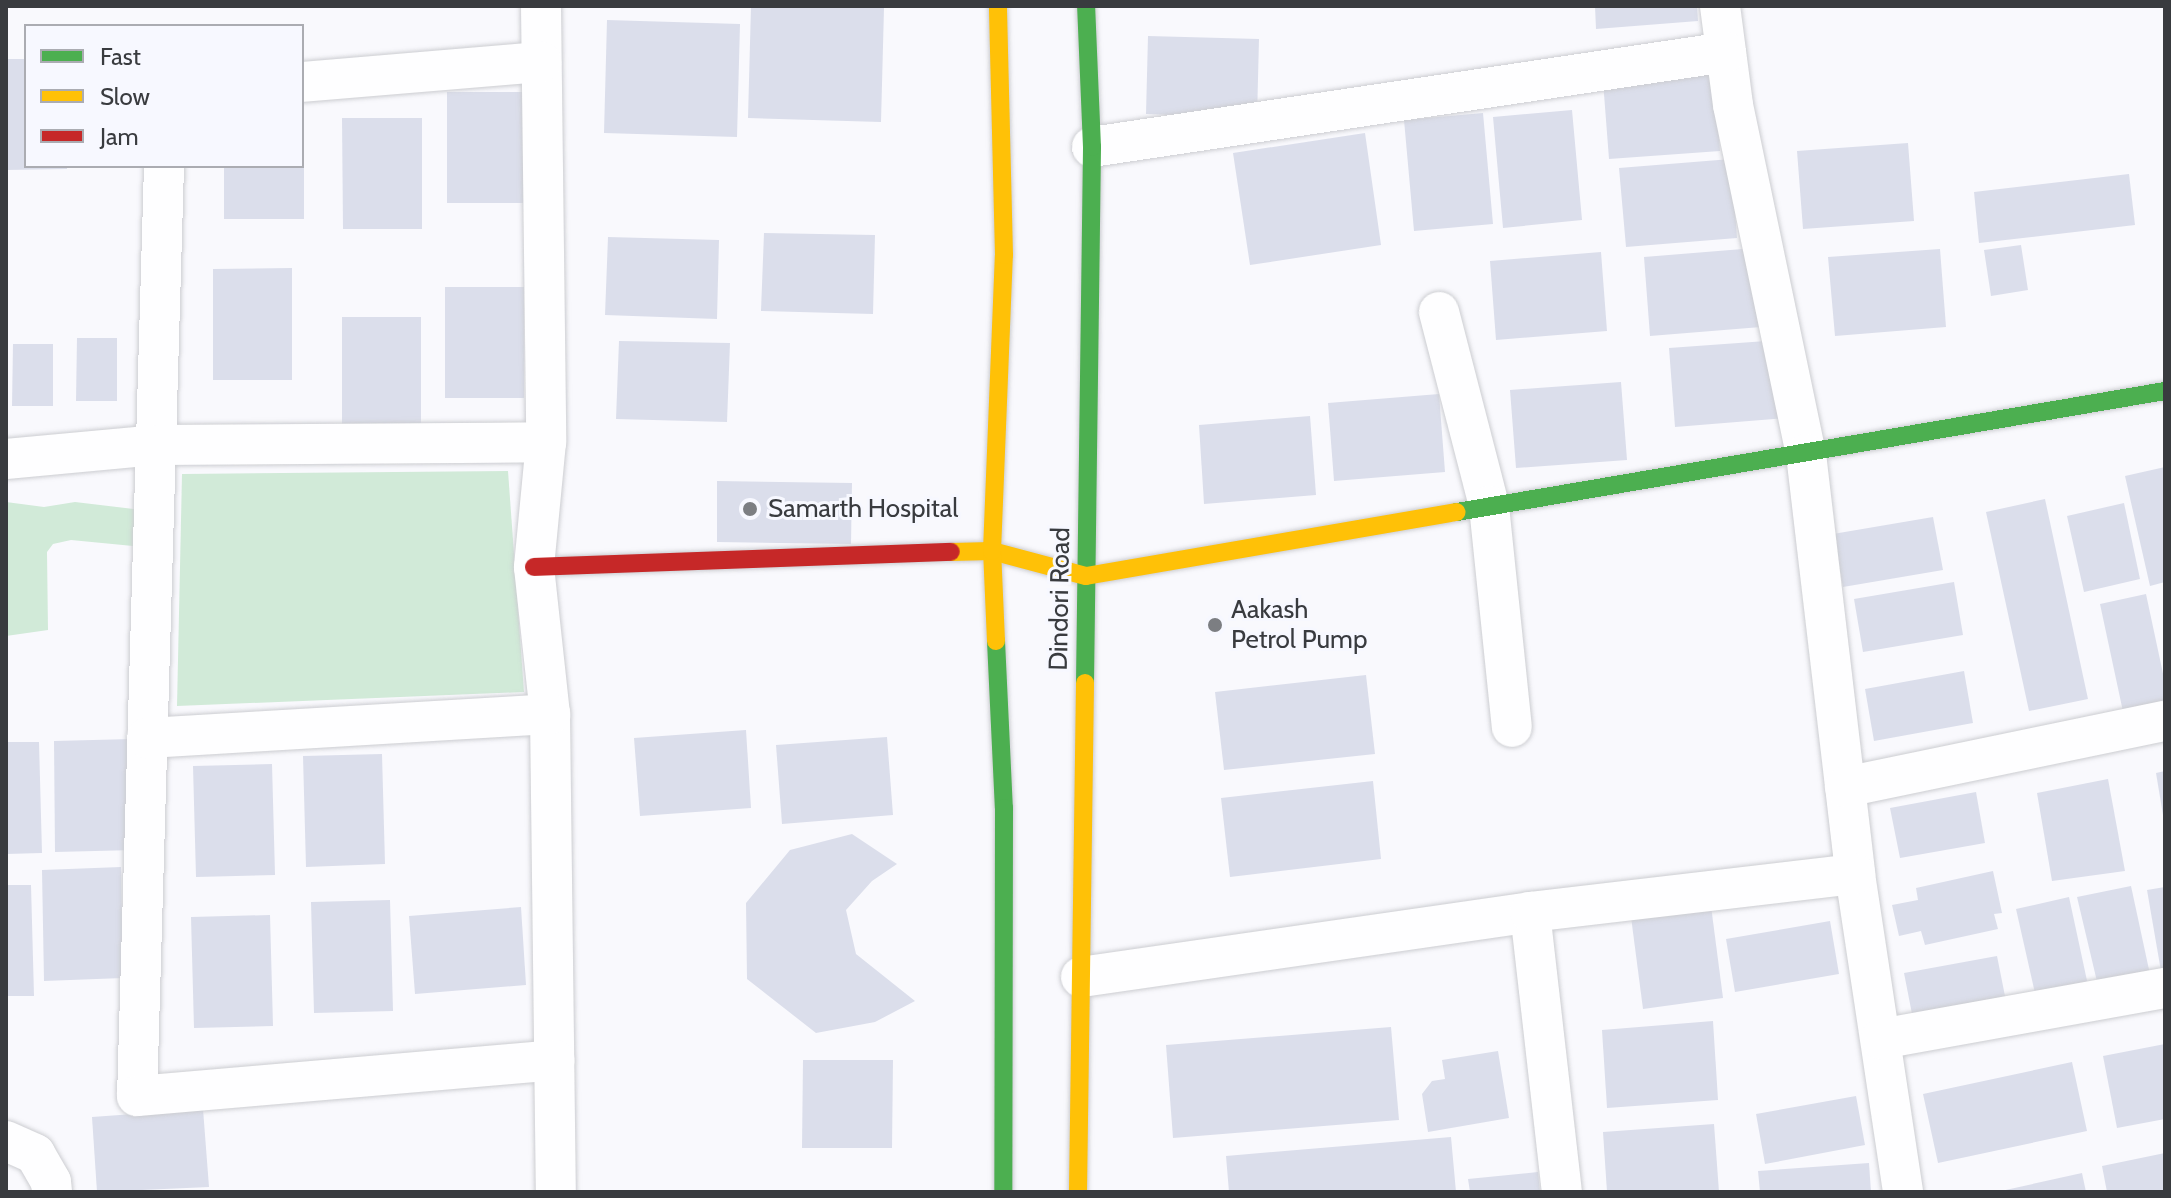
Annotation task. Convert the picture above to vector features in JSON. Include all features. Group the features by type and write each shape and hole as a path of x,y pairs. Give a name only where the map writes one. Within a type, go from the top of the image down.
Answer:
{"main road":[{"path":"998,6 1004,255 992,551 1004,808 1003,1192"},
{"name":"Dindori Road","path":"1078,1192 1092,147 1086,6"},
{"path":"534,567 992,551 1086,576 2165,391"}],"street":[{"path":"541,6 546,442 534,567 550,714 556,1192"},
{"path":"1720,6 1736,120 1806,454 1855,874 1903,1192"},
{"path":"1092,147 1726,52"},
{"path":"304,82 541,62"},
{"path":"164,168 137,1096 554,1060"},
{"path":"1439,312 1489,506 1512,727"},
{"path":"6,459 158,445 546,442"},
{"path":"147,738 550,714"},
{"path":"1845,787 2165,721"},
{"path":"1081,977 1530,912 1855,874"},
{"path":"1530,912 1562,1192"},
{"path":"1881,1039 2165,988"},
{"path":"6,1141 35,1154 51,1182 52,1192"}],"green space":[{"path":"508,471 524,692 177,706 182,474"},
{"path":"6,502 44,507 75,502 142,510 145,541 133,546 71,540 53,544 47,552 48,630 6,636"}],"building":[{"path":"751,6 884,8 881,122 748,118"},
{"path":"1595,6 1697,6 1698,21 1596,29"},
{"path":"607,20 740,24 737,137 604,133"},
{"path":"1148,36 1259,39 1257,118 1146,114"},
{"path":"6,59 24,59 24,168 67,169 6,170"},
{"path":"1714,72 1720,151 1609,159 1603,81"},
{"path":"447,92 526,92 526,203 447,203"},
{"path":"1572,110 1582,220 1503,228 1493,117"},
{"path":"1483,113 1493,224 1414,231 1404,120"},
{"path":"342,118 422,118 422,229 343,229"},
{"path":"1365,133 1381,245 1250,265 1233,153"},
{"path":"1908,143 1914,221 1803,229 1797,151"},
{"path":"1731,159 1737,238 1626,247 1619,168"},
{"path":"224,168 304,168 304,219 224,219"},
{"path":"2129,174 2135,225 1979,243 1974,192"},
{"path":"764,233 875,235 873,314 761,311"},
{"path":"608,237 719,240 717,319 605,315"},
{"path":"2021,245 2028,290 1991,296 1984,250"},
{"path":"1755,248 1761,327 1650,336 1644,257"},
{"path":"1940,249 1946,327 1835,336 1828,257"},
{"path":"1601,252 1607,331 1496,340 1490,261"},
{"path":"292,268 292,380 213,380 213,269"},
{"path":"445,287 524,287 524,398 445,398"},
{"path":"342,317 421,317 421,428 342,428"},
{"path":"77,338 117,338 117,401 76,401"},
{"path":"1780,340 1786,418 1675,427 1669,348"},
{"path":"619,341 730,343 727,422 616,419"},
{"path":"13,344 53,344 53,406 12,406"},
{"path":"1621,382 1627,460 1516,468 1510,390"},
{"path":"1439,394 1445,472 1334,481 1328,403"},
{"path":"1310,416 1316,495 1204,504 1199,425"},
{"path":"2165,467 2165,582 2150,586 2125,476"},
{"path":"717,481 852,483 851,544 717,542"},
{"path":"2045,499 2088,699 2029,711 1986,512"},
{"path":"2124,503 2140,579 2084,592 2067,516"},
{"path":"1933,517 1943,570 1843,587 1833,534"},
{"path":"1954,582 1963,635 1863,652 1854,599"},
{"path":"2146,594 2165,683 2165,713 2125,721 2100,604"},
{"path":"1964,671 1973,723 1874,741 1865,689"},
{"path":"1366,675 1375,754 1224,770 1215,692"},
{"path":"746,730 751,808 640,816 634,738"},
{"path":"887,737 893,815 782,824 776,745"},
{"path":"132,739 135,850 55,852 54,741"},
{"path":"6,742 39,742 42,853 6,854"},
{"path":"382,754 385,864 306,867 303,756"},
{"path":"272,764 275,875 196,877 193,766"},
{"path":"2165,771 2165,815 2163,815 2156,773"},
{"path":"2108,779 2125,871 2052,881 2037,793"},
{"path":"1373,781 1381,859 1230,877 1221,798"},
{"path":"1976,792 1985,843 1900,858 1890,808"},
{"path":"852,834 897,864 872,881 846,910 856,954 915,1001 875,1022 816,1033 747,979 746,903 790,850"},
{"path":"121,867 123,978 44,981 42,870"},
{"path":"1993,871 2002,913 1994,914 1998,929 1925,945 1921,931 1899,936 1892,905 1918,900 1916,888"},
{"path":"6,885 31,885 34,996 6,996"},
{"path":"2131,886 2151,979 2099,990 2077,897"},
{"path":"2165,887 2165,977 2162,977 2147,890"},
{"path":"2069,897 2089,990 2037,1002 2016,909"},
{"path":"390,900 393,1011 314,1013 311,902"},
{"path":"1711,906 1723,998 1643,1009 1631,917"},
{"path":"521,907 526,985 415,994 409,916"},
{"path":"270,915 273,1026 194,1028 191,917"},
{"path":"1830,921 1839,974 1735,992 1726,939"},
{"path":"1997,956 2007,1006 1914,1024 1904,973"},
{"path":"1713,1021 1718,1100 1607,1108 1602,1030"},
{"path":"1391,1027 1399,1120 1173,1138 1166,1045"},
{"path":"2165,1044 2165,1119 2117,1128 2103,1056"},
{"path":"1498,1051 1509,1118 1428,1132 1422,1094 1432,1081 1445,1079 1442,1060"},
{"path":"803,1060 893,1060 892,1148 802,1148"},
{"path":"2072,1062 2087,1131 1938,1163 1923,1094"},
{"path":"1856,1096 1865,1145 1765,1164 1756,1114"},
{"path":"203,1109 209,1187 97,1192 92,1117"},
{"path":"1714,1124 1719,1192 1607,1192 1603,1132"},
{"path":"1451,1137 1456,1192 1229,1192 1226,1156"},
{"path":"2165,1153 2165,1192 2107,1192 2102,1166"},
{"path":"1869,1163 1871,1192 1760,1192 1758,1171"},
{"path":"1538,1172 1540,1192 1470,1192 1468,1179"},
{"path":"2082,1173 2086,1192 2001,1192 2001,1191"}],"traffic: fast":[{"path":"1085,683 1092,147 1086,6"},
{"path":"1457,512 2165,391"},
{"path":"996,641 1004,808 1003,1192"}],"traffic: slow":[{"path":"996,641 992,551 1004,255 998,6"},
{"path":"951,552 992,551 1086,576 1457,512"},
{"path":"1078,1192 1085,683"}],"traffic: jam":[{"path":"534,567 951,552"}],"place":[{"name":"Samarth Hospital","path":"750,509"},
{"name":"Aakash Petrol Pump","path":"1215,625"}]}
